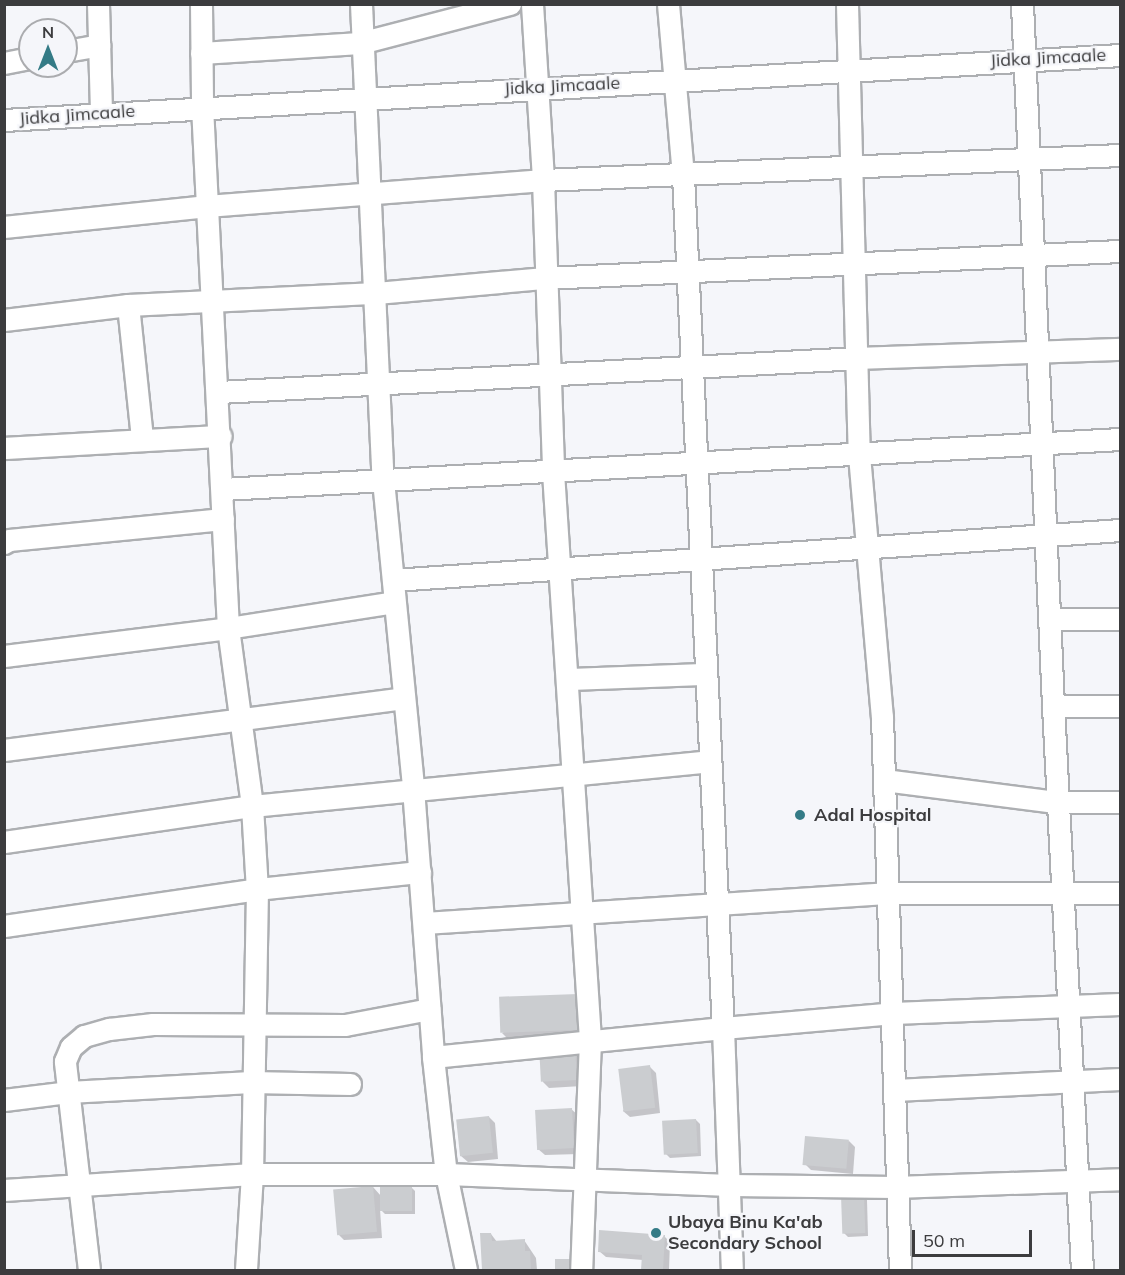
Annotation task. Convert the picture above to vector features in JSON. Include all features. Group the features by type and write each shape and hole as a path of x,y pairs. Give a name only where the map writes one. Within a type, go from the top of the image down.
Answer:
{"street":[{"path":"98,4 101,114"},
{"path":"201,4 202,106 219,393 228,628 242,718 252,806 256,888 251,1082 252,1174 246,1270"},
{"path":"361,4 360,43 381,383 383,480 413,788 433,1057 446,1174 466,1270"},
{"path":"201,53 360,43 510,4"},
{"path":"532,4 543,180 553,472 590,1041 581,1270"},
{"path":"668,4 683,175 693,368 732,1270"},
{"path":"847,4 847,68 858,357 858,455 864,549 882,717 890,892 895,1187 900,1270"},
{"path":"1022,4 1022,60 1034,254 1036,351 1044,442 1056,802 1070,1006 1082,1270"},
{"path":"78,49 99,45"},
{"name":"Jidka Jimcaale","path":"4,120 202,106 364,100 847,68 1120,55"},
{"path":"4,227 207,206 369,196 543,180 1120,155"},
{"path":"4,320 128,305 376,293 545,278 1120,251"},
{"path":"128,305 142,439"},
{"path":"219,393 858,357 1120,349"},
{"path":"4,448 221,436"},
{"path":"223,489 858,455 1120,438"},
{"path":"4,543 9,540 223,519"},
{"path":"393,580 560,567 864,549 1047,533 1120,530"},
{"path":"4,656 228,628 394,602"},
{"path":"1051,619 1120,619"},
{"path":"567,679 705,674"},
{"path":"4,750 404,698"},
{"path":"1053,706 1120,706"},
{"path":"4,842 252,806 573,771 709,760"},
{"path":"884,780 1056,802 1120,802"},
{"path":"4,926 256,888 420,872"},
{"path":"424,923 581,910 890,892 1120,893"},
{"path":"433,1057 893,1013 1120,1004"},
{"path":"89,1270 65,1060 71,1047 84,1036 109,1029 153,1024 345,1025 430,1009"},
{"path":"895,1090 1120,1079"},
{"path":"4,1100 68,1092 251,1082 350,1083"},
{"path":"4,1190 80,1183 252,1174 446,1174 586,1177 730,1185 895,1187 1120,1179"}],"building":[{"path":"578,994 579,1030 500,1033 499,997"},
{"path":"575,1044 577,1080 541,1082 539,1046"},
{"path":"650,1065 655,1108 623,1112 618,1069"},
{"path":"572,1108 574,1148 537,1150 535,1110"},
{"path":"489,1116 493,1153 460,1156 456,1119"},
{"path":"696,1119 698,1153 664,1155 662,1121"},
{"path":"805,1136 849,1140 846,1169 802,1165"},
{"path":"373,1186 377,1232 337,1235 333,1189"},
{"path":"380,1186 412,1186 412,1211 380,1211"},
{"path":"864,1195 865,1233 842,1234 841,1196"},
{"path":"599,1230 665,1235 663,1270 641,1270 642,1255 598,1252"},
{"path":"480,1233 491,1233 492,1241 525,1239 525,1251 530,1251 531,1270 482,1270"},
{"path":"555,1259 573,1259 573,1270 555,1270"}],"place":[{"name":"Adal Hospital","path":"800,815"},
{"name":"Ubaya Binu Ka'ab Secondary School","path":"656,1233"}]}
